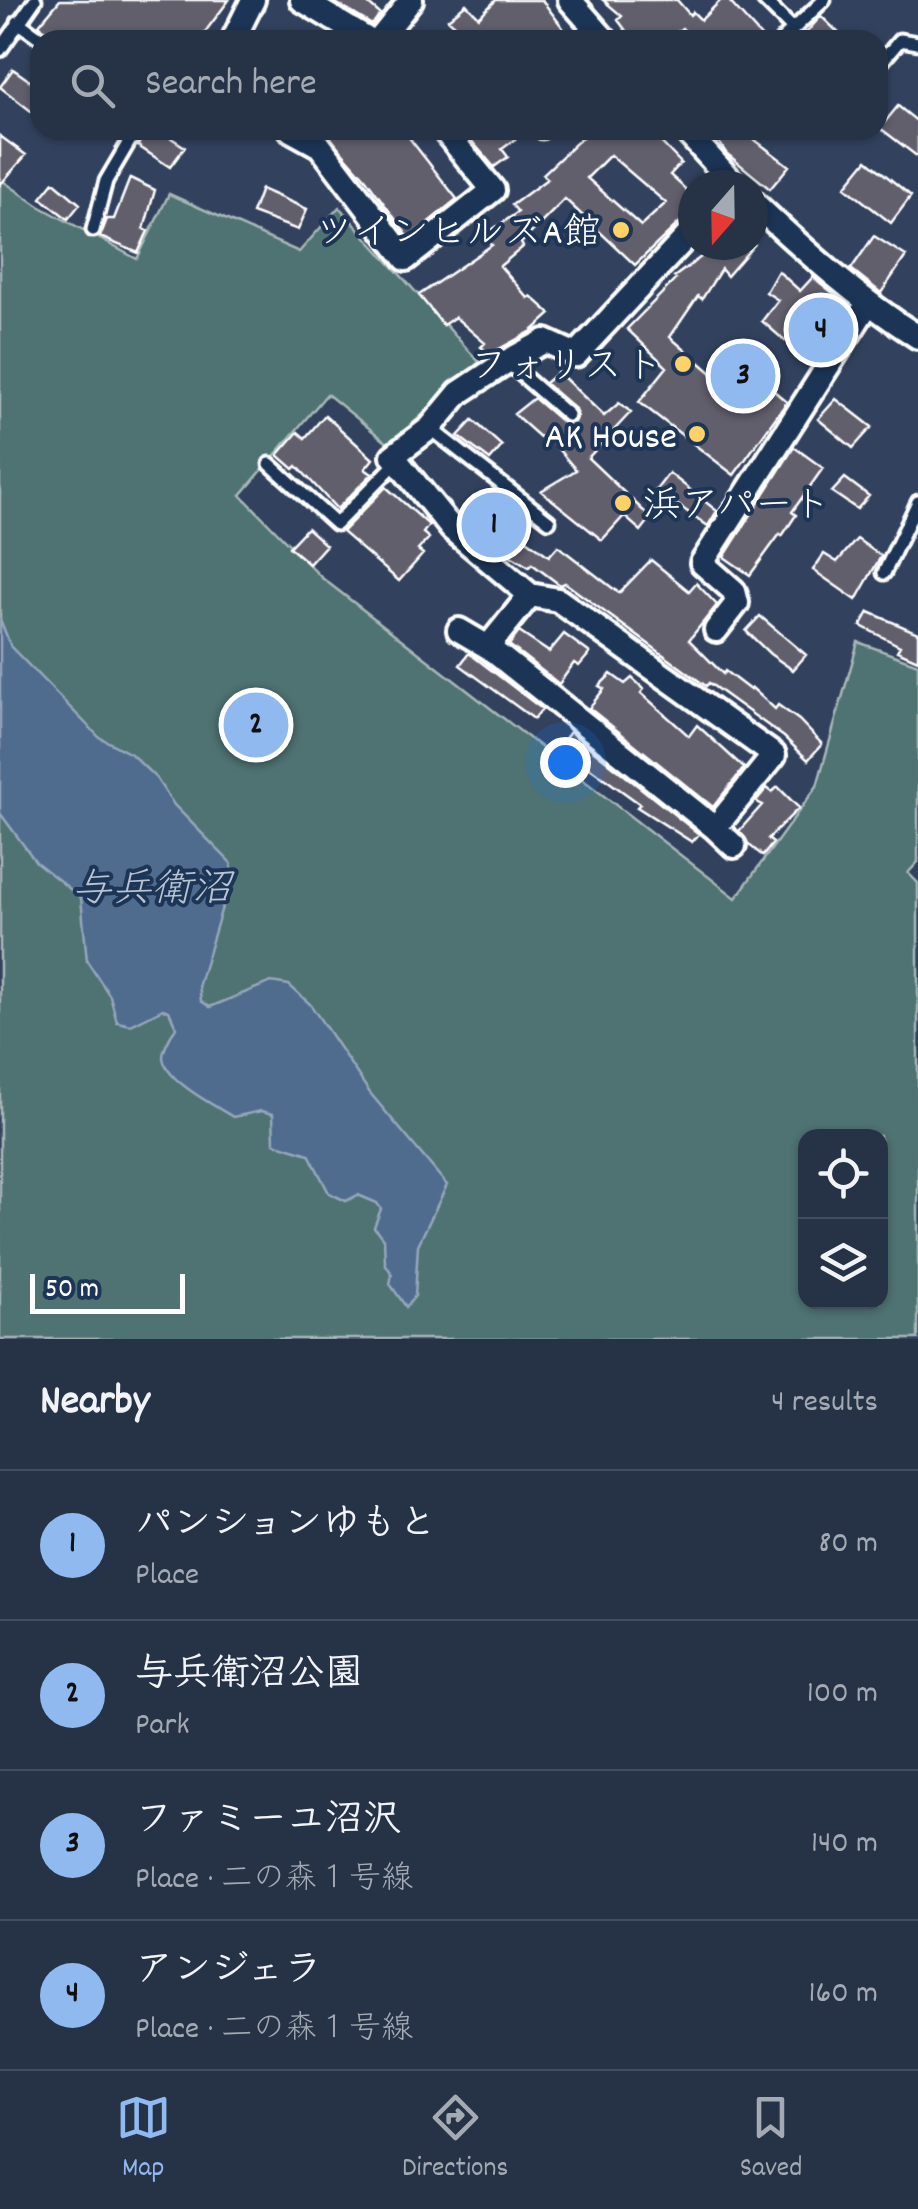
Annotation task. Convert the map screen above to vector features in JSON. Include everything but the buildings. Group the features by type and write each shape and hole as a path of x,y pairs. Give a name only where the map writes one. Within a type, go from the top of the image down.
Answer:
{"street":[{"path":"238,30 253,0"},
{"path":"302,0 352,30"},
{"path":"387,30 412,0"},
{"path":"570,0 596,30"},
{"path":"309,140 320,146 406,259 493,190 452,140"},
{"path":"695,140 722,170"},
{"path":"768,216 867,305 918,338"},
{"path":"678,246 576,355 545,342 506,362 459,393 430,428 393,456 452,529 530,595 558,600 774,755 715,828"},
{"path":"716,630 737,603 734,590 702,563 867,305"},
{"path":"488,647 530,595"},
{"path":"459,630 488,647 734,846"}],"lane":[{"path":"0,50 34,0"},
{"path":"764,0 793,29 824,0"},
{"path":"18,22 30,31"},
{"path":"888,54 900,40 918,44"},
{"path":"93,230 106,181 130,140"},
{"path":"506,362 568,415"},
{"path":"430,428 549,521"},
{"path":"270,464 336,524 398,461"},
{"path":"884,573 918,502"}],"green space":[{"path":"0,179 39,206 137,259 169,194 299,252 339,207 479,362 390,445 327,394 241,495 322,578 736,898 817,786 858,642 918,664 918,862 908,873 918,883 918,1339 0,1339"}],"water":[{"name":"与兵衛沼","path":"0,619 11,647 99,737 131,754 156,778 174,805 231,863 232,874 199,984 201,1001 210,1007 271,982 289,985 310,1004 370,1093 447,1185 418,1245 415,1296 406,1307 390,1284 392,1274 385,1263 384,1240 374,1227 381,1209 377,1203 358,1195 346,1201 329,1193 309,1154 274,1143 273,1114 261,1111 233,1117 180,1083 165,1065 163,1056 176,1027 169,1011 163,1009 131,1025 117,1022 110,996 87,961 81,898 36,862 0,813"}],"place":[{"name":"ツインヒルズA館","path":"621,230"},
{"name":"アンジェラ","path":"821,330"},
{"name":"フォリスト","path":"683,364"},
{"name":"ファミーユ沼沢","path":"743,376"},
{"name":"AK House","path":"697,434"},
{"name":"浜アパート","path":"623,503"},
{"name":"パンションゆもと","path":"494,525"},
{"name":"与兵衛沼公園","path":"256,725"}]}
